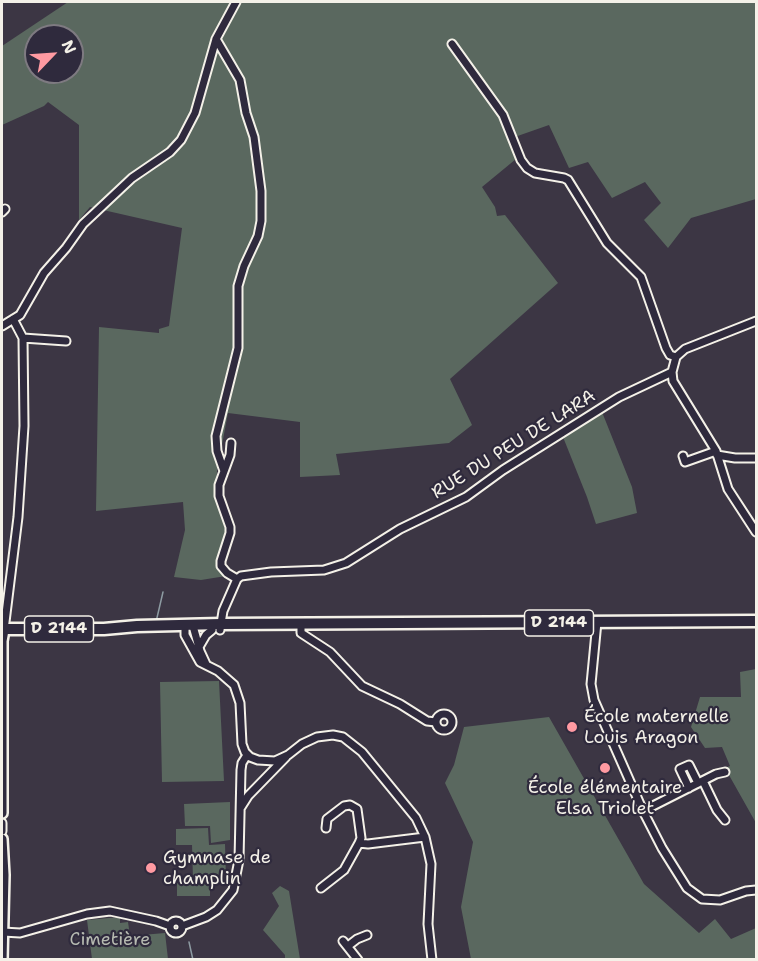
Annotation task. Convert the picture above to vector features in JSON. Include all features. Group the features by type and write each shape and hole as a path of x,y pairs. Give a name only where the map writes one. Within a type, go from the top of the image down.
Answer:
{"main road":[{"name":"D 2144","path":"6,630 104,629 116,631 362,625 756,621"}],"street":[{"path":"2,326 23,311 44,273 83,224 132,178 170,152 181,140 195,113 216,39 236,2"},
{"path":"216,39 240,80 246,113 254,137 261,191 261,220 258,236 244,266 238,286 238,348 216,436 217,451 224,471"},
{"path":"452,44 503,116 521,160 527,168 568,180 607,243 641,277 666,348 670,355 676,357"},
{"path":"2,813 2,641 6,630 19,506 24,426 23,338 13,319"},
{"path":"756,321 685,349 676,357 672,372 673,381 679,392 717,453 728,489 756,532"},
{"path":"23,338 66,341"},
{"name":"RUE DU PEU DE LARA","path":"237,579 241,576 272,572 324,570 346,563 400,529 466,497 619,397 672,372"},
{"path":"199,647 203,639 218,628 237,579 226,573 221,566 230,533 228,518 219,496 219,485 230,455 231,443"},
{"path":"684,456 685,462 717,453 735,458 756,458"},
{"path":"597,622 591,684 594,700 643,811 662,848 687,888 702,899 713,901 756,890"},
{"path":"301,626 301,633 330,652 362,686 400,704 427,721 436,722"},
{"path":"189,628 206,664"},
{"path":"189,628 196,657 234,685 240,703 242,744 247,755 264,761 288,755"},
{"path":"240,809 248,796 288,755 307,741 323,735 333,735 348,740 362,752 409,809 420,824 425,837 431,864 428,916 432,960"},
{"path":"3,932 20,933 87,914 110,911 170,926 178,921 182,926 204,919 217,910 233,890 238,869 241,770 247,755"},
{"path":"689,788 680,769 689,765 725,820"},
{"path":"643,811 725,772"},
{"path":"321,888 340,875 359,843 361,838 357,810 354,806 344,806 327,819 326,828"},
{"path":"2,823 2,831"},
{"path":"359,843 368,844 425,837"},
{"path":"2,839 4,875 2,959"},
{"path":"358,960 345,944 367,935"}],"green space":[{"path":"68,2 756,2 756,199 691,218 668,248 644,220 661,203 645,182 612,198 588,162 569,168 549,125 509,139 516,159 482,187 495,207 497,216 505,215 558,283 450,379 472,425 449,443 336,454 340,475 300,477 300,422 228,413 217,471 216,496 228,530 216,564 226,576 201,580 174,577 185,530 183,502 96,511 99,327 159,333 159,329 169,326 182,228 90,207 79,220 79,125 48,102 2,125 2,46 24,31 24,84 84,84 84,24 35,24"},
{"path":"602,412 632,487 637,513 596,524 563,437"},
{"path":"756,669 756,823 725,768 730,766 722,747 705,748 691,727 700,697 741,697 740,672"},
{"path":"219,681 224,781 162,782 160,682"},
{"path":"549,717 644,884 699,933 715,919 731,939 756,928 756,959 471,959 461,907 473,842 445,783 454,765 464,727"},
{"path":"230,802 230,840 211,843 210,826 185,826 184,804"},
{"path":"208,828 209,845 225,844 226,879 210,880 210,896 177,896 177,880 193,879 192,845 176,845 176,829"},
{"path":"280,886 289,891 300,959 285,959 285,955 263,930 279,906 272,893"},
{"name":"Cimetière","path":"120,917 120,923 128,922 130,936 165,933 168,959 92,959 87,920"}],"waterway":[{"path":"156,622 163,592"},
{"path":"189,942 193,960"}],"place":[{"name":"École maternelle Louis Aragon","path":"572,727"},
{"name":"École élémentaire Elsa Triolet","path":"605,768"},
{"name":"Gymnase de champlin","path":"151,868"}]}
